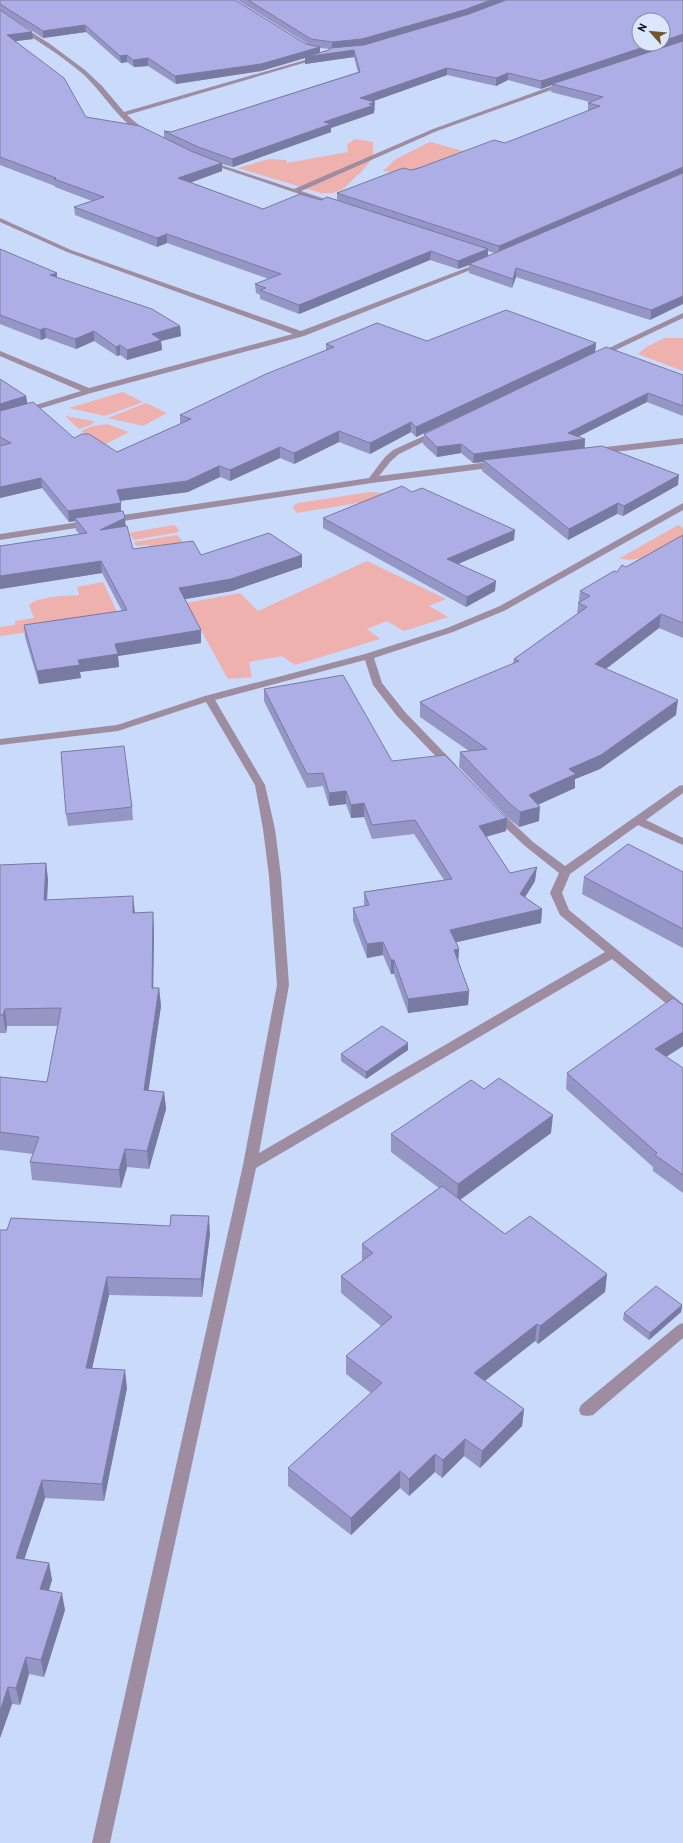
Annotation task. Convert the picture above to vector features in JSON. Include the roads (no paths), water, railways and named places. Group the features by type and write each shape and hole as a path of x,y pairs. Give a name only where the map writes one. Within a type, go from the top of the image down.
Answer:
{"street":[{"path":"2,16 51,47 95,82 122,115 135,128 154,138"},
{"path":"122,115 324,54 317,52"},
{"path":"294,191 392,150 435,130 572,81"},
{"path":"203,161 339,206"},
{"path":"0,220 70,251 301,334"},
{"path":"0,418 88,391 301,334 492,261"},
{"path":"591,359 683,315"},
{"path":"0,353 88,391"},
{"path":"372,480 388,459 396,452 442,429"},
{"path":"590,452 683,441"},
{"path":"0,538 372,480 504,463"},
{"path":"0,742 118,728 209,698 369,656 450,630 503,608 683,506"},
{"path":"369,656 377,682 401,714 460,776"},
{"path":"101,1843 250,1165 283,985 275,876 269,829 260,785 209,698"},
{"path":"683,788 565,872 556,893 564,912 683,1011"},
{"path":"487,804 529,844 565,872"},
{"path":"638,821 683,842"},
{"path":"250,1165 613,953"},
{"path":"587,1410 683,1329"}]}
